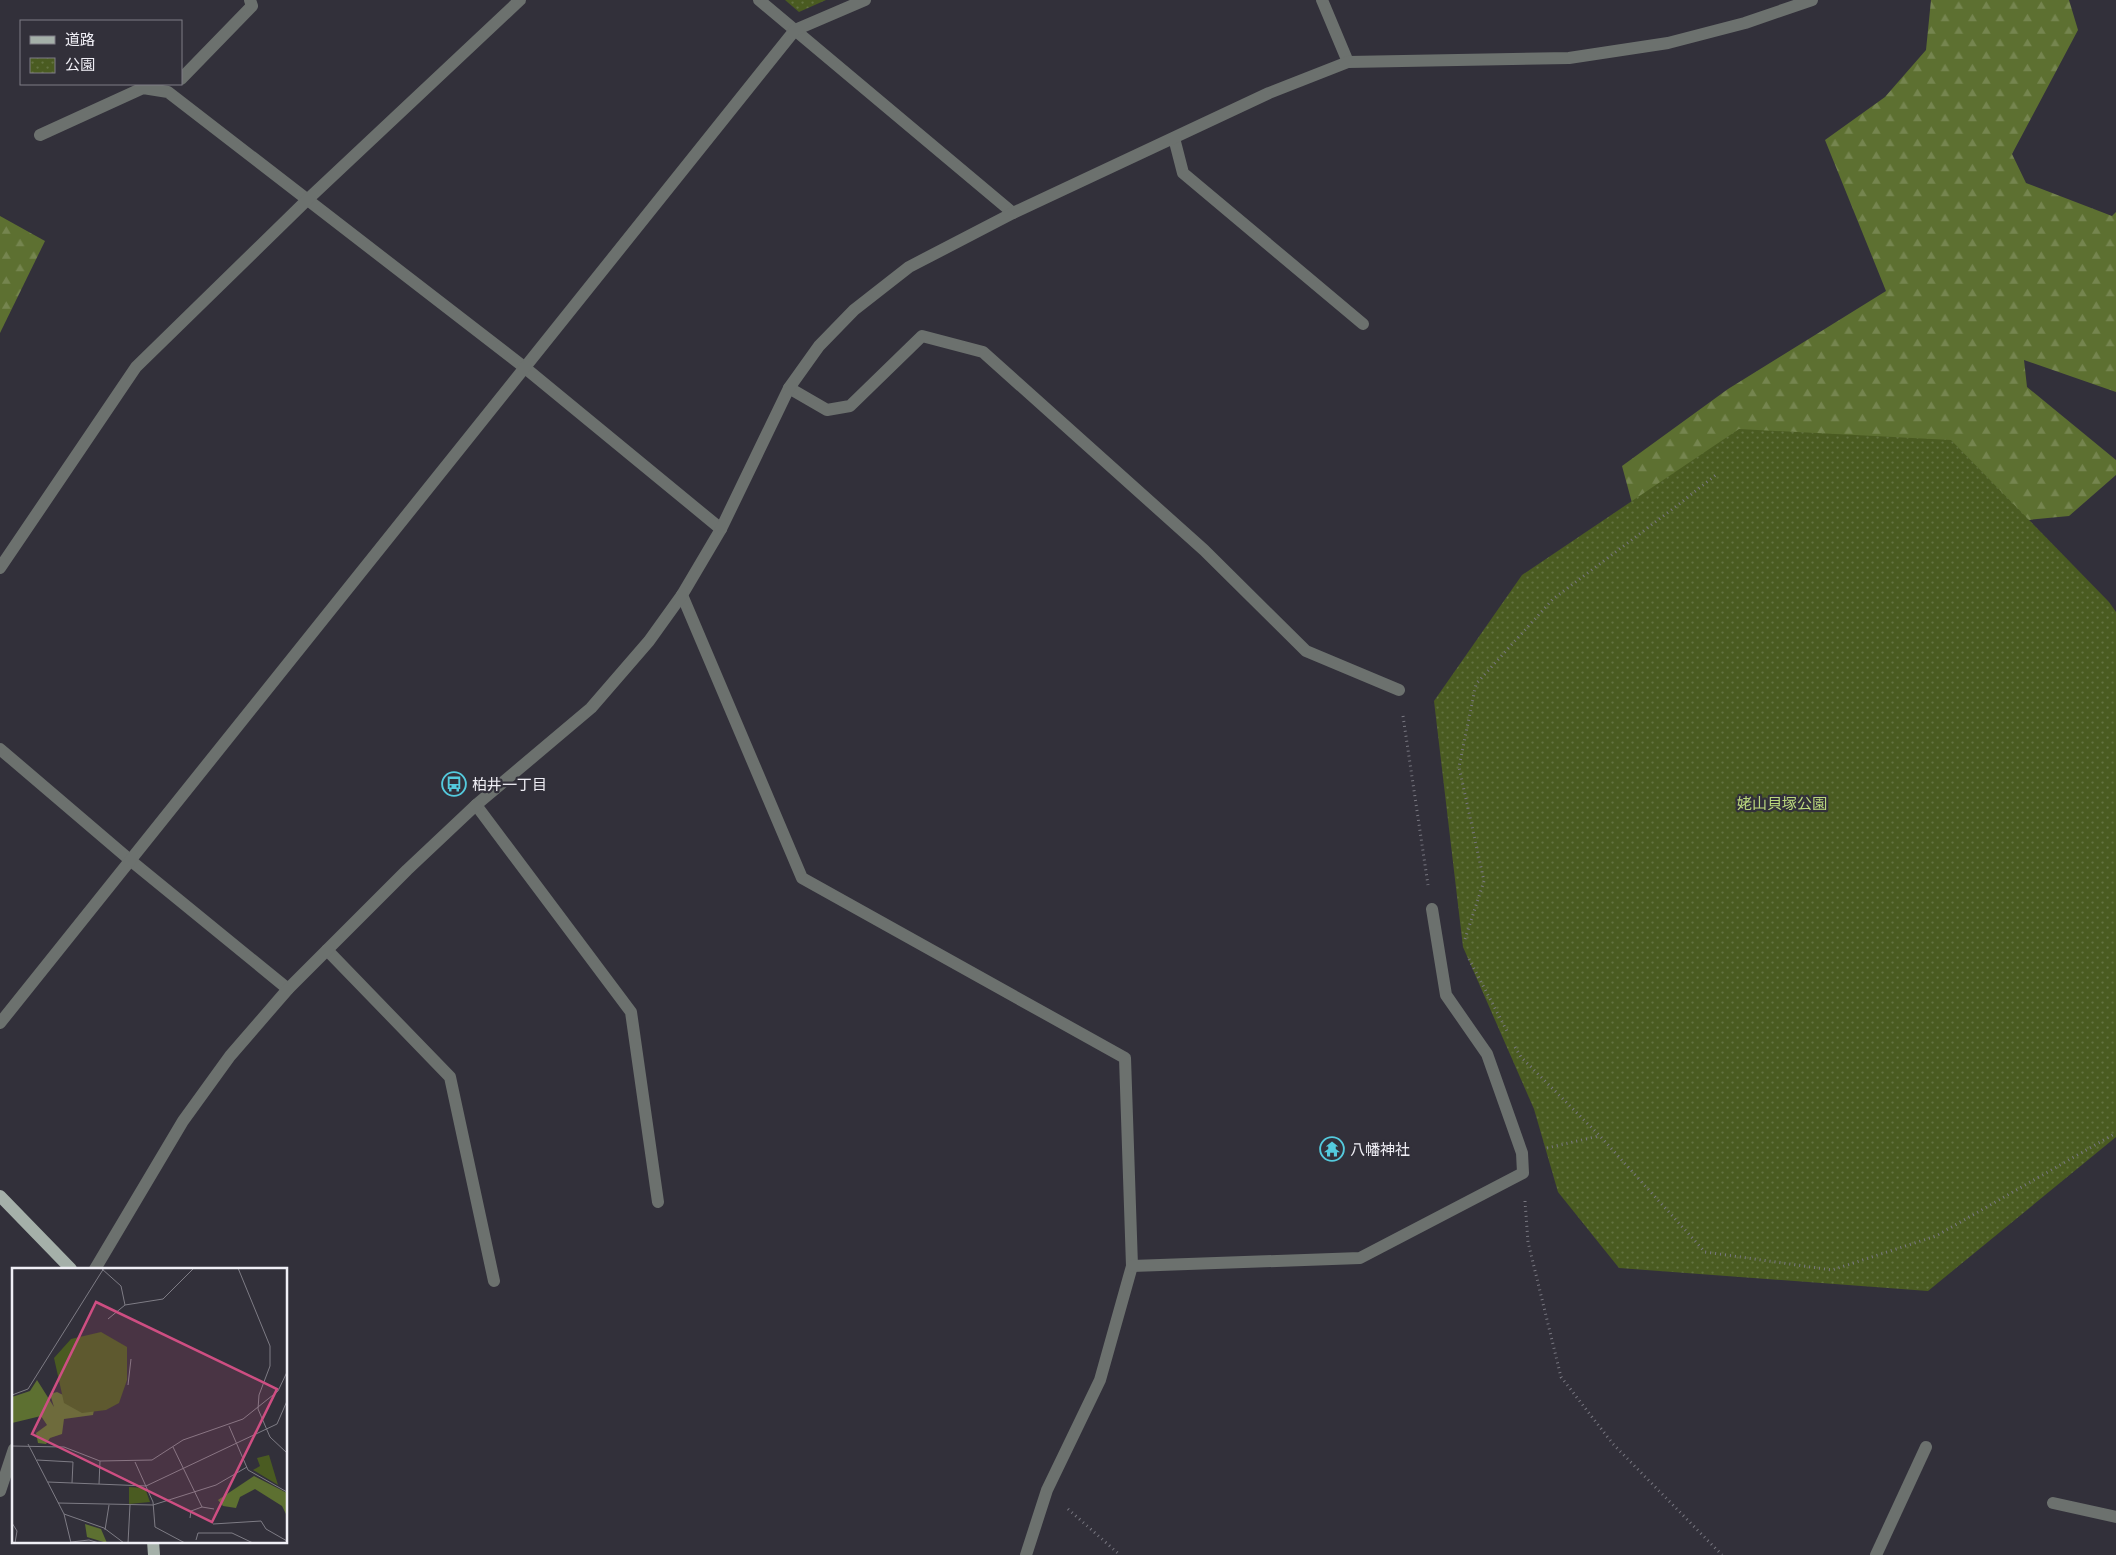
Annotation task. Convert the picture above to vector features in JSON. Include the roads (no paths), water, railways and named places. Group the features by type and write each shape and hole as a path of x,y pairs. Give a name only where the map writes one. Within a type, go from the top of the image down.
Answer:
{"main road":[{"path":"0,1196 70,1268"},
{"path":"153,1542 154,1555"}],"street":[{"path":"182,78 252,6 250,0"},
{"path":"0,568 136,367 306,200 520,0"},
{"path":"759,0 1013,213"},
{"path":"0,1023 795,30 864,0"},
{"path":"1322,0 1348,62"},
{"path":"96,1268 183,1121 230,1056 288,989 406,870 476,805 591,708 650,641 682,596 721,529 789,388 820,346 854,310 908,267 1013,213 1269,93 1348,62 1568,58 1668,43 1744,23 1812,0"},
{"path":"40,135 143,88 172,88 306,200 524,367 721,529"},
{"path":"1174,138 1183,173 1364,324"},
{"path":"789,388 827,410 850,406 922,336 983,352 1204,550 1306,651 1399,690"},
{"path":"682,596 802,878 1125,1058 1132,1266 1100,1380 1047,1490 1026,1555"},
{"path":"0,749 130,860 288,989"},
{"path":"476,805 631,1012 658,1202"},
{"path":"1132,1266 1360,1258 1524,1173 1522,1153 1487,1054 1446,995 1432,910"},
{"path":"327,950 450,1077 494,1281"},
{"path":"1876,1555 1926,1447"},
{"path":"0,1491 12,1455"},
{"path":"2053,1503 2116,1518"}],"place":[{"name":"柏井一丁目","path":"454,784"},
{"name":"八幡神社","path":"1332,1149"}],"park label":[{"name":"姥山貝塚公園","path":"1782,803"}]}
